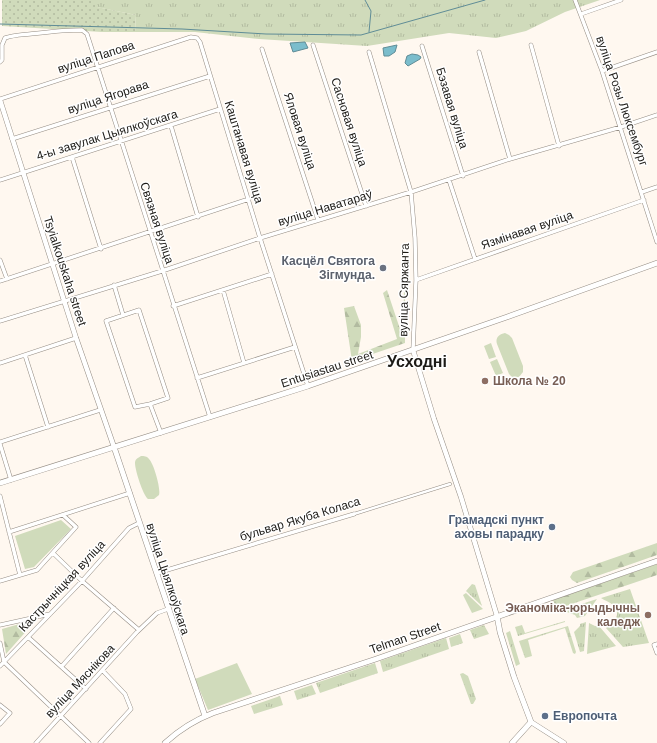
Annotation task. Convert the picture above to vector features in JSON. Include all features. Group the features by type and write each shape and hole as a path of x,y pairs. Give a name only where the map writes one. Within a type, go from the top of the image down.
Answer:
{"main road":[{"name":"Entusiastau street","path":"0,483 308,386 656,266"},
{"name":"вуліца Цыялкоўскага","path":"114,447 205,716"},
{"name":"Telman Street","path":"165,743 176,733 205,716 657,561"},
{"path":"498,616 500,632 514,677 531,722 512,743"}],"street":[{"name":"вуліца Розы Люксембург","path":"575,0 602,70 657,242"},
{"path":"581,14 621,0"},
{"name":"Связная вуліца","path":"0,62 2,60 2,45 5,38 14,34 82,30 87,34 120,141 210,417"},
{"name":"вуліца Папова","path":"0,99 190,37 197,38"},
{"name":"Каштанавая вуліца","path":"197,38 200,42 260,238 308,386"},
{"name":"Сасновая вуліца","path":"313,45 366,206"},
{"path":"531,45 559,146"},
{"name":"Бэзавая вуліца","path":"422,46 463,176"},
{"name":"Яловая вуліца","path":"262,49 318,220"},
{"name":"вуліца Сяржанта","path":"368,52 411,192 415,238 416,280 413,350 498,616"},
{"path":"478,52 510,159"},
{"path":"602,70 657,52"},
{"name":"вуліца Ягорава","path":"12,139 210,76"},
{"name":"Tsyialkouskaha street","path":"0,99 76,338 114,447"},
{"name":"4-ы завулак Цыялкоўскага","path":"0,180 220,110"},
{"name":"вуліца Наватараў","path":"0,322 260,238 463,176 510,159 559,146 657,115"},
{"path":"171,126 198,217"},
{"path":"72,157 101,248"},
{"path":"449,180 475,259"},
{"path":"642,192 657,187"},
{"path":"0,281 249,200"},
{"name":"Язмінавая вуліца","path":"416,280 644,200"},
{"path":"0,260 7,279"},
{"path":"174,306 272,274"},
{"path":"114,285 123,315"},
{"path":"223,290 244,363"},
{"path":"138,310 168,398 150,404 134,407 106,320 138,310"},
{"path":"0,363 76,338"},
{"path":"197,378 295,347"},
{"path":"25,355 48,427"},
{"path":"150,404 161,433"},
{"path":"11,480 0,443 100,410"},
{"name":"бульвар Якуба Коласа","path":"157,573 450,484"},
{"path":"10,532 130,493"},
{"path":"0,496 20,575"},
{"path":"0,580 37,570 76,528 62,515"},
{"name":"Кастрычніцкая вуліца","path":"0,666 82,581 129,528 140,523"},
{"path":"53,553 138,631"},
{"path":"62,666 114,608"},
{"name":"вуліца Мяснікова","path":"36,743 138,631 157,613 168,609"},
{"path":"0,624 51,614"},
{"path":"28,637 86,689"},
{"path":"0,643 4,662 89,743"},
{"path":"656,645 657,653"},
{"path":"100,743 130,709 125,694 103,671"},
{"path":"0,705 10,714 0,724"},
{"path":"531,722 564,743"},
{"path":"104,738 106,743"}],"green space":[{"path":"2,0 97,0 97,7 136,15 135,32 102,32 2,26"},
{"path":"97,0 600,0 565,12 526,31 496,38 449,33 367,46 259,39 195,32 135,32 136,15 96,7"},
{"path":"405,239 405,343 352,361 344,308 354,306 361,325 361,337 358,354 397,339 383,293 387,290 403,338"},
{"path":"505,333 512,338 523,366 523,372 519,377 512,377 509,374 497,344 498,337"},
{"path":"491,343 496,357 489,359 484,346"},
{"path":"497,359 503,373 496,376 490,362"},
{"path":"141,456 149,459 157,477 159,495 154,499 148,499 146,497 138,476 135,462"},
{"path":"61,520 71,529 34,567 25,569 15,536"},
{"path":"657,543 657,555 577,583 570,577 573,572"},
{"path":"657,564 657,575 557,609 553,600"},
{"path":"472,584 475,585 482,606 466,591"},
{"path":"630,589 649,643 623,647 606,628 611,625 617,616 617,610 612,604 601,598"},
{"path":"466,593 483,609 472,613 463,595"},
{"path":"597,599 585,616 577,618 575,615 567,612 566,609"},
{"path":"37,619 6,654 2,629"},
{"path":"565,621 518,636 515,627 522,625 525,633"},
{"path":"586,622 584,651 580,652 574,632 580,624"},
{"path":"589,623 599,626 616,646 587,654"},
{"path":"484,625 489,634 474,639 470,630"},
{"path":"568,626 576,652 575,654 573,653 565,628 528,640 532,656 525,658 519,641"},
{"path":"510,631 520,664 516,666 506,633"},
{"path":"460,634 463,643 451,647 449,638"},
{"path":"446,638 449,649 383,672 380,661"},
{"path":"237,663 252,694 208,710 195,679"},
{"path":"375,663 378,673 320,693 316,683"},
{"path":"463,673 468,676 476,699 473,704 471,704 460,674"},
{"path":"312,685 316,694 297,700 294,691"},
{"path":"280,696 283,705 254,714 251,706"}],"water":[{"path":"305,42 308,48 293,52 290,43"},
{"path":"397,45 395,52 389,56 384,56 383,48"},
{"path":"412,54 421,57 408,66 405,63 407,56"}],"waterway":[{"path":"365,0 371,11 369,32"},
{"path":"0,24 182,29 266,34 361,35 485,0"}],"place":[{"name":"Касцёл Святога Зігмунда.","path":"383,268"},
{"name":"Школа № 20","path":"485,381"},
{"name":"Грамадскі пункт аховы парадку","path":"552,527"},
{"name":"Эканоміка-юрыдычны каледж","path":"648,615"},
{"name":"Европочта","path":"545,716"}],"district":[{"name":"Усходні","path":"417,361"}]}
